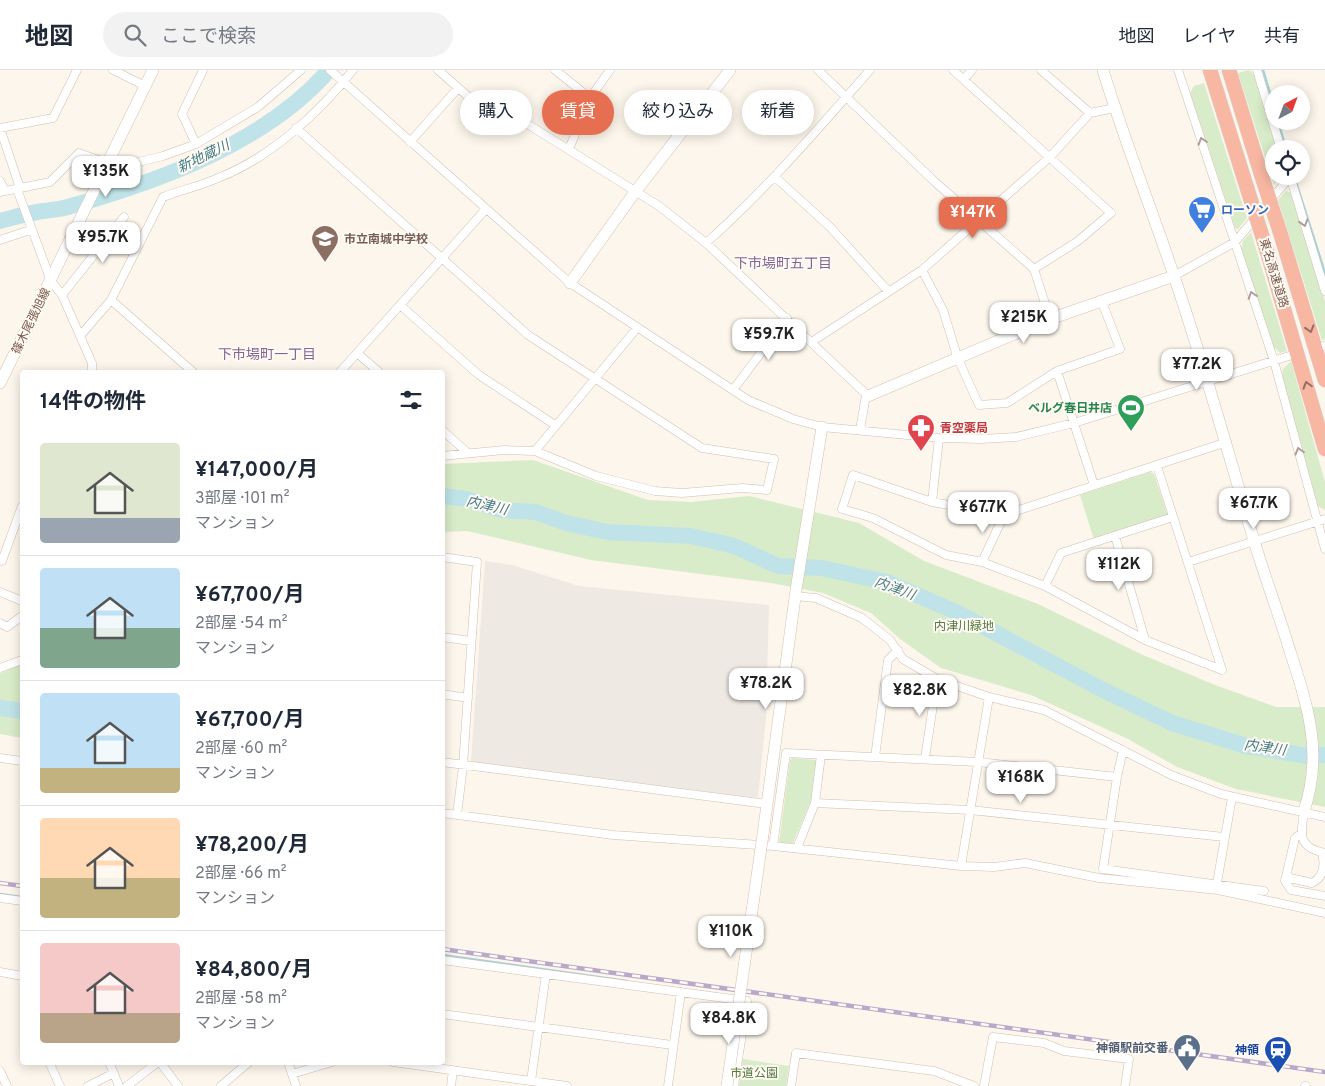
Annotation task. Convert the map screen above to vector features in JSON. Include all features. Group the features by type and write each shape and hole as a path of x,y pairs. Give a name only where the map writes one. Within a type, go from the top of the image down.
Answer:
{"highway":[{"name":"東名高速道路","path":"1210,70 1266,248 1325,449"},
{"name":"東名高速道路","path":"1229,70 1325,380"}],"street":[{"path":"77,70 53,118 0,128 29,228 51,280 62,295 92,363 92,370"},
{"path":"113,70 146,86"},
{"name":"篠木尾張旭線","path":"0,382 153,70"},
{"path":"196,144 182,114 203,70"},
{"path":"0,181 2,192 50,182 79,153 105,167 118,167 164,156 196,144 258,108 301,70"},
{"path":"330,70 570,283 733,390 771,412 822,427 939,438 981,439 1016,437 1074,423 1289,356"},
{"path":"80,336 111,300 163,197 219,178 236,170 276,144 296,128 353,70"},
{"path":"438,70 480,107 521,120 659,206 706,243 813,341 867,395"},
{"path":"554,70 580,90"},
{"path":"596,90 610,70"},
{"path":"570,283 635,192 730,70"},
{"path":"818,70 977,220 1034,270 1050,319"},
{"path":"706,243 740,213 775,177 870,70"},
{"path":"953,70 1110,214 1078,241 1034,270"},
{"path":"964,79 972,70"},
{"path":"1041,70 1090,113"},
{"path":"1103,70 1114,108 1174,276 1226,442 1254,542 1310,716 1314,763 1301,834 1304,844 1313,850 1324,853 1324,870 1318,880 1312,883"},
{"path":"1178,70 1274,361 1322,520 1325,549"},
{"path":"1257,70 1278,140"},
{"path":"410,142 458,88"},
{"path":"813,341 922,270 1050,157 1090,113 1114,108"},
{"path":"296,128 528,334 702,448 774,459 767,490 742,488 682,493 655,490 596,476 535,451 504,450 445,456"},
{"path":"569,149 575,135"},
{"path":"775,177 830,227 888,291"},
{"path":"867,395 1050,319 1174,276 1235,242 1283,185"},
{"path":"1292,185 1325,291"},
{"path":"342,370 486,208"},
{"path":"62,295 124,217"},
{"path":"0,240 29,228"},
{"path":"115,230 139,245"},
{"path":"922,270 943,310 958,358 978,405 1007,403 1058,370 1120,349 1102,302"},
{"path":"111,300 192,370"},
{"path":"400,304 479,375 556,426"},
{"path":"733,390 788,318"},
{"path":"535,451 637,328"},
{"path":"357,353 377,370"},
{"path":"1058,370 1094,485"},
{"path":"860,430 867,395"},
{"path":"727,1086 795,593 822,427"},
{"path":"445,433 468,453"},
{"path":"932,502 939,438"},
{"path":"1157,466 1222,670 1145,640 1045,586 982,562 946,556 873,518 842,509 853,475 932,502 1004,515 1226,442"},
{"path":"2,561 20,514"},
{"path":"982,562 1004,515"},
{"path":"1045,586 1061,553 1174,517"},
{"path":"1188,562 1322,520"},
{"path":"1115,536 1145,640"},
{"path":"445,557 477,562 463,766 457,815"},
{"path":"0,592 20,600"},
{"path":"795,593 816,598 862,618 890,640 903,659 937,679 989,697 1044,710 1171,775 1232,797 1325,817"},
{"path":"0,623 7,627 20,617"},
{"path":"445,637 471,641"},
{"path":"875,757 888,660 898,650"},
{"path":"0,668 20,661"},
{"path":"925,758 937,679"},
{"path":"445,694 468,698"},
{"path":"961,866 989,697"},
{"path":"1123,750 1116,777 1103,869 1217,883 1264,891"},
{"path":"773,846 786,753 925,758 1116,777"},
{"path":"797,848 815,803 821,754"},
{"path":"0,758 20,761"},
{"path":"445,763 767,804"},
{"path":"1217,883 1232,797"},
{"path":"815,803 970,810 1224,837"},
{"path":"445,813 613,835 797,848 961,866 994,867 1025,863 1099,878 1218,890 1325,913"},
{"path":"1301,834 1295,838 1285,881 1291,890 1325,896"},
{"path":"1286,877 1325,886"},
{"path":"0,898 20,901"},
{"path":"445,960 747,1001 734,1086"},
{"path":"0,972 20,976"},
{"path":"531,1081 546,974"},
{"path":"668,1086 672,1046 681,992"},
{"path":"445,1014 672,1046"},
{"path":"984,1086 993,1037 1044,1043 1064,1051 1129,1059 1125,1086"},
{"path":"791,1086 796,1053 934,1072 974,1086"},
{"path":"50,1065 60,1086"},
{"path":"110,1065 119,1086"},
{"path":"127,1086 155,1065"},
{"path":"161,1065 178,1086"},
{"path":"221,1086 246,1065"},
{"path":"289,1065 296,1086"},
{"path":"292,1074 322,1065"},
{"path":"416,1065 567,1086"},
{"path":"451,1086 453,1070"},
{"path":"0,1071 7,1086"},
{"path":"88,1086 114,1073"}],"shaded area":[{"path":"485,561 512,565 579,586 769,605 766,717 758,798 471,762"}],"green space":[{"path":"1249,70 1256,76 1265,106 1265,130 1272,130 1275,140 1265,140 1265,157 1238,73"},
{"path":"1204,83 1247,218 1238,229 1235,228 1190,93 1194,86"},
{"path":"1286,191 1291,193 1325,301 1325,339 1322,340 1278,200"},
{"path":"1251,232 1287,351 1280,353 1273,346 1241,249 1243,241"},
{"path":"1291,361 1325,482 1325,510 1318,506 1282,375 1283,369"},
{"name":"内津川緑地","path":"533,460 648,500 691,502 749,496 859,523 924,561 1038,604 1143,655 1215,685 1276,707 1325,707 1325,807 1236,789 1177,767 1128,739 1031,695 941,668 900,639 871,613 823,593 771,583 591,560 467,531 445,532 445,464"},
{"path":"1151,472 1154,474 1168,516 1094,540 1080,495"},
{"path":"20,664 20,738 0,734 0,674"},
{"path":"793,758 817,760 812,798 793,843 779,843 790,760"},
{"name":"市道公園","path":"743,1059 789,1066 786,1086 739,1086"}],"waterway":[{"name":"新地蔵川","path":"0,221 63,208 105,196 175,171 210,156 244,138 275,118 304,95 329,70"},
{"path":"1263,70 1268,85"},
{"path":"1281,130 1283,140"},
{"path":"1297,185 1325,273"},
{"name":"内津川","path":"445,496 467,499 501,510 536,512 566,523 607,532 691,536 734,546 778,566 821,568 887,582 956,612 1105,691 1172,723 1246,746 1308,756 1325,755"},
{"name":"内津川","path":"0,708 20,711"},
{"path":"0,894 20,897"},
{"path":"445,955 627,981"}],"railway":[{"path":"0,883 20,886"},
{"path":"445,949 1325,1072"}],"place":[{"name":"ローソン","path":"1202,234"},
{"name":"市立南城中学校","path":"325,263"},
{"name":"ベルグ春日井店","path":"1131,432"},
{"name":"青空薬局","path":"921,452"},
{"name":"神領駅前交番","path":"1187,1072"},
{"name":"神領","path":"1278,1074"}],"district":[{"name":"下市場町五丁目","path":"783,263"},
{"name":"下市場町一丁目","path":"267,354"}]}
